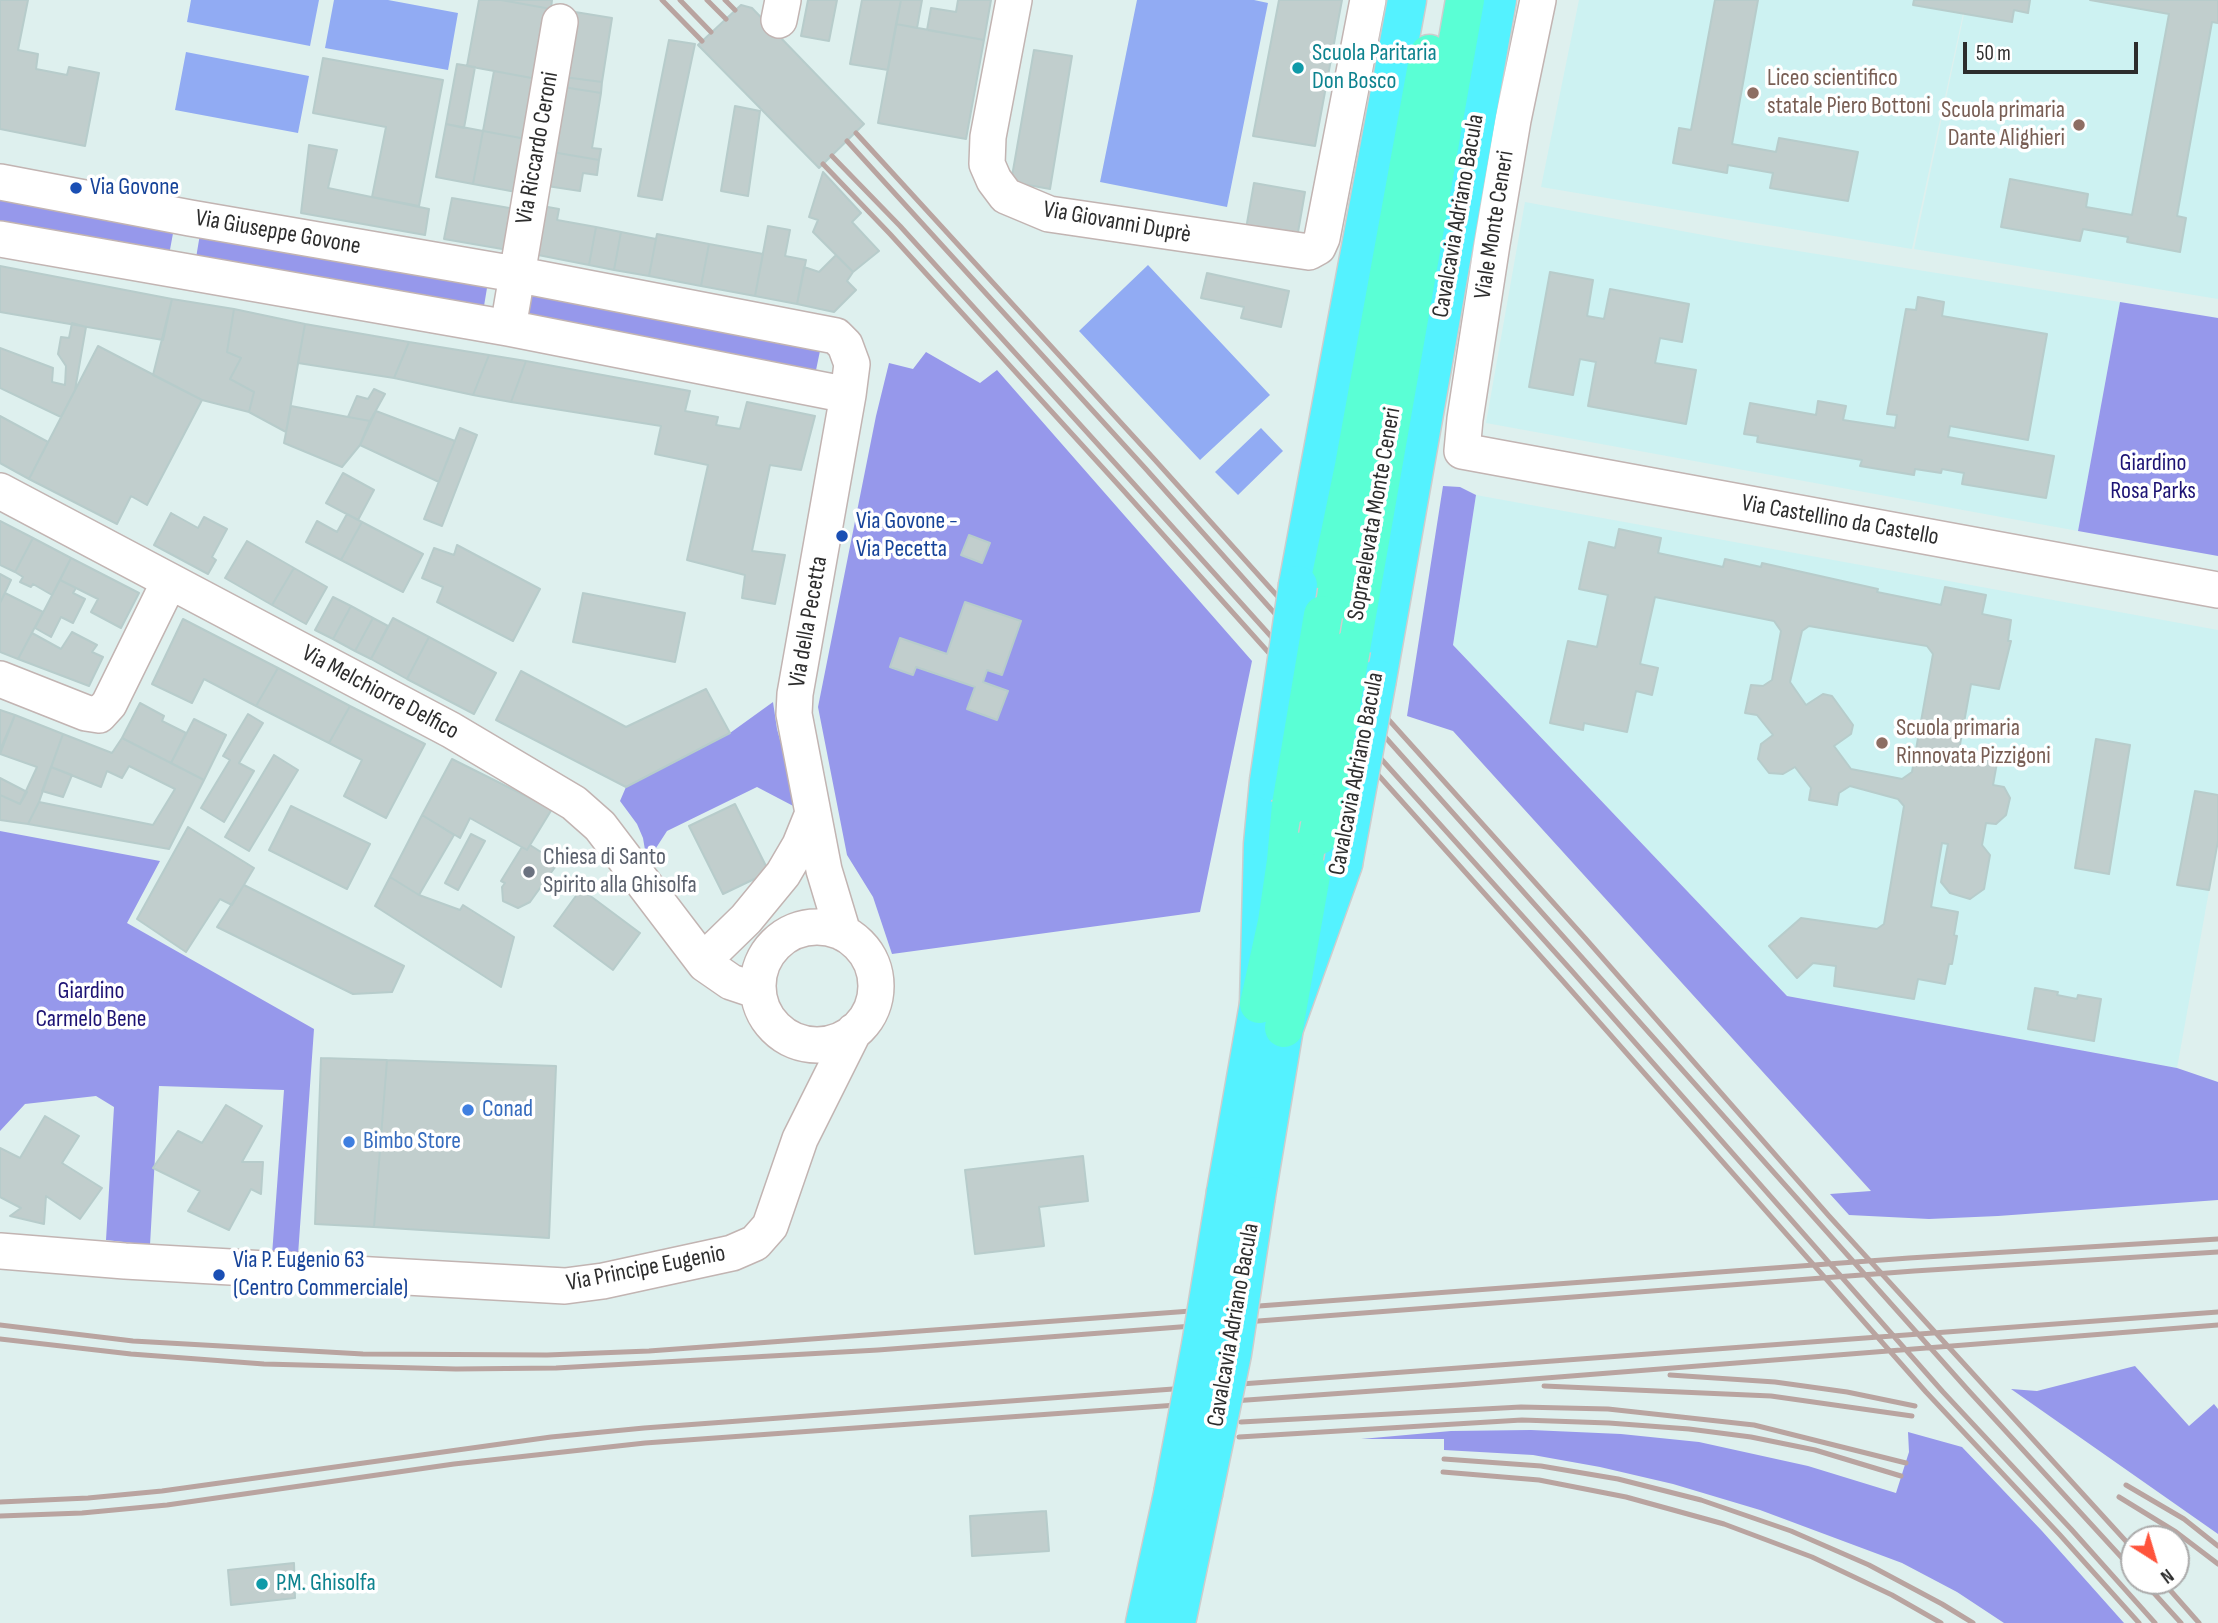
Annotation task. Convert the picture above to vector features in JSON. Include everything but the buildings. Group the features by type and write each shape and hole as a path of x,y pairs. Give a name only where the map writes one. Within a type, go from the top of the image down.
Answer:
{"highway":[{"name":"Sopraelevata Monte Ceneri","path":"1354,467 1441,9"},
{"name":"Sopraelevata Monte Ceneri","path":"1271,1016 1318,835 1352,649 1441,9"},
{"name":"Cavalcavia Adriano Bacula","path":"1271,1016 1277,922 1286,861 1280,793 1323,615 1354,467"}],"main road":[{"name":"Cavalcavia Adriano Bacula","path":"1177,1623 1201,1345 1241,1194 1271,1016 1343,864 1497,0"},
{"name":"Cavalcavia Adriano Bacula","path":"1280,793 1298,585 1441,9"},
{"name":"Cavalcavia Adriano Bacula","path":"1145,1623 1188,1494"}],"street":[{"name":"Via Giovanni Duprè","path":"1014,0 988,137 987,164 994,180 1006,196 1049,214 1308,252 1318,247 1322,238 1368,0"},
{"name":"Viale Monte Ceneri","path":"1462,451 1492,244 1513,120 1538,0"},
{"name":"Via Riccardo Ceroni","path":"515,274 560,22"},
{"name":"Via Giuseppe Govone","path":"0,181 836,335"},
{"path":"0,239 508,328 848,395"},
{"path":"508,328 515,274"},
{"name":"Via della Pecetta","path":"836,335 845,345 852,364 794,714 824,870 843,933 865,952 876,979 872,1008 854,1031"},
{"name":"Via Castellino da Castello","path":"1462,451 2218,590"},
{"name":"Via Melchiorre Delfico","path":"0,491 451,730 574,803 600,826 705,964 730,982 758,991"},
{"path":"0,679 86,713 99,715 109,704 169,582"},
{"path":"705,964 709,955 746,919 783,874 800,845 813,813"},
{"name":"Via della Pecetta","path":"807,928 817,905 824,870"},
{"path":"843,933 822,927 807,928 787,935 770,950 760,969 758,991 769,1021 779,1032 799,1042 828,1044 854,1031"},
{"name":"Via Principe Eugenio","path":"0,1251 99,1260 545,1286 589,1283 732,1253 749,1247 765,1234 774,1219 800,1139 854,1031"},
{"name":"Via Principe Eugenio","path":"799,1042 807,1072 800,1139"}],"shaded area":[{"path":"191,0 319,0 310,46 187,22"},
{"path":"334,0 388,0 458,13 448,70 325,48"},
{"path":"1137,0 1254,0 1268,3 1227,207 1100,182"},
{"name":"Liceo scientifico statale Piero Bottoni","path":"1579,0 1966,0 1912,249 1541,187"},
{"name":"Scuola primaria Dante Alighieri","path":"1967,0 2218,0 2218,299 1914,249"},
{"path":"186,52 309,76 298,133 175,110"},
{"path":"1525,202 1741,242 2120,302 2078,531 1486,423"},
{"path":"1148,265 1270,395 1200,460 1079,331"},
{"path":"1261,428 1283,451 1238,495 1215,472"},
{"name":"Scuola primaria Rinnovata Pizzigoni","path":"1476,495 2218,630 2218,841 2177,1068 1787,996 1453,645"}],"green space":[{"path":"0,197 174,228 169,255 0,226"},
{"path":"200,234 488,282 483,312 195,264"},
{"path":"531,289 821,346 815,375 525,318"},
{"name":"Giardino Rosa Parks","path":"2120,302 2218,318 2218,556 2078,531"},
{"path":"926,352 980,383 997,370 1252,661 1200,912 892,954 873,897 847,855 818,707 889,363 913,369","holes":["1021,621 1002,675 987,670 983,682 1007,691 997,720 967,709 975,687 916,667 913,675 890,667 900,638 947,654"]},
{"path":"1443,486 1460,487 1476,495 1453,645 1787,996 2177,1068 2218,1082 2218,1200 1929,1219 1849,1215 1830,1194 1871,1191 1453,731 1407,716"},
{"path":"773,702 777,729 799,809 757,787 667,831 647,862 643,838 637,824 620,801 626,787 730,733"},
{"name":"Giardino Carmelo Bene","path":"0,831 160,861 127,923 314,1029 298,1255 272,1255 284,1090 159,1086 150,1245 106,1240 114,1107 96,1096 25,1104 0,1131"},
{"path":"2135,1366 2189,1426 2214,1404 2218,1409 2218,1534 2011,1389 2037,1391"},
{"path":"1531,1430 1621,1434 1699,1442 1808,1466 1896,1493 1909,1452 1908,1432 1962,1447 2124,1623 2004,1623 1957,1592 1902,1563 1760,1510 1673,1484 1533,1455 1444,1450 1444,1439 1361,1439 1451,1431"}],"railway":[{"path":"662,0 702,41"},
{"path":"680,0 711,32"},
{"path":"707,0 726,19"},
{"path":"725,0 735,10"},
{"path":"856,133 1155,460 1585,938 1829,1216 2120,1535"},
{"path":"847,141 1145,468 1968,1390 2120,1556"},
{"path":"832,156 900,226 1133,483 1571,970 1943,1392 2155,1623"},
{"path":"823,164 1123,490 1926,1392 2139,1623"},
{"path":"0,1325 133,1341 363,1354 547,1355 649,1351 1909,1258 2218,1239"},
{"path":"0,1339 131,1354 264,1364 456,1369 556,1368 878,1350 1914,1271 2218,1252"},
{"path":"0,1502 162,1491 551,1437 644,1428 2218,1312"},
{"path":"0,1516 82,1513 167,1505 454,1464 645,1443 1457,1385 2218,1325"},
{"path":"1670,1375 1775,1382 1847,1392 1915,1406"},
{"path":"1544,1386 1771,1396 1912,1416"},
{"path":"1241,1422 1521,1407 1608,1409 1754,1425 1906,1463"},
{"path":"1239,1437 1522,1420 1609,1423 1751,1437 1815,1450 1901,1476"},
{"path":"1444,1459 1541,1466 1618,1479 1701,1500 1791,1531 1869,1565 1973,1623"},
{"path":"1443,1472 1539,1480 1626,1497 1724,1524 1812,1557 1892,1595 1941,1623"},
{"path":"2126,1485 2184,1519 2218,1546"},
{"path":"2119,1497 2176,1532 2218,1564"},
{"path":"2156,1595 2181,1623"},
{"path":"2174,1595 2199,1623"}],"place":[{"name":"Scuola Paritaria Don Bosco","path":"1298,68"},
{"name":"Liceo scientifico statale Piero Bottoni","path":"1753,93"},
{"name":"Scuola primaria Dante Alighieri","path":"2079,125"},
{"name":"Via Govone","path":"76,188"},
{"name":"Via Govone - Via Pecetta","path":"842,536"},
{"name":"Scuola primaria Rinnovata Pizzigoni","path":"1882,743"},
{"name":"Chiesa di Santo Spirito alla Ghisolfa","path":"529,872"},
{"name":"Conad","path":"468,1110"},
{"name":"Bimbo Store","path":"349,1142"},
{"name":"Via P. Eugenio 63 (Centro Commerciale)","path":"219,1275"},
{"name":"P.M. Ghisolfa","path":"262,1584"}]}
